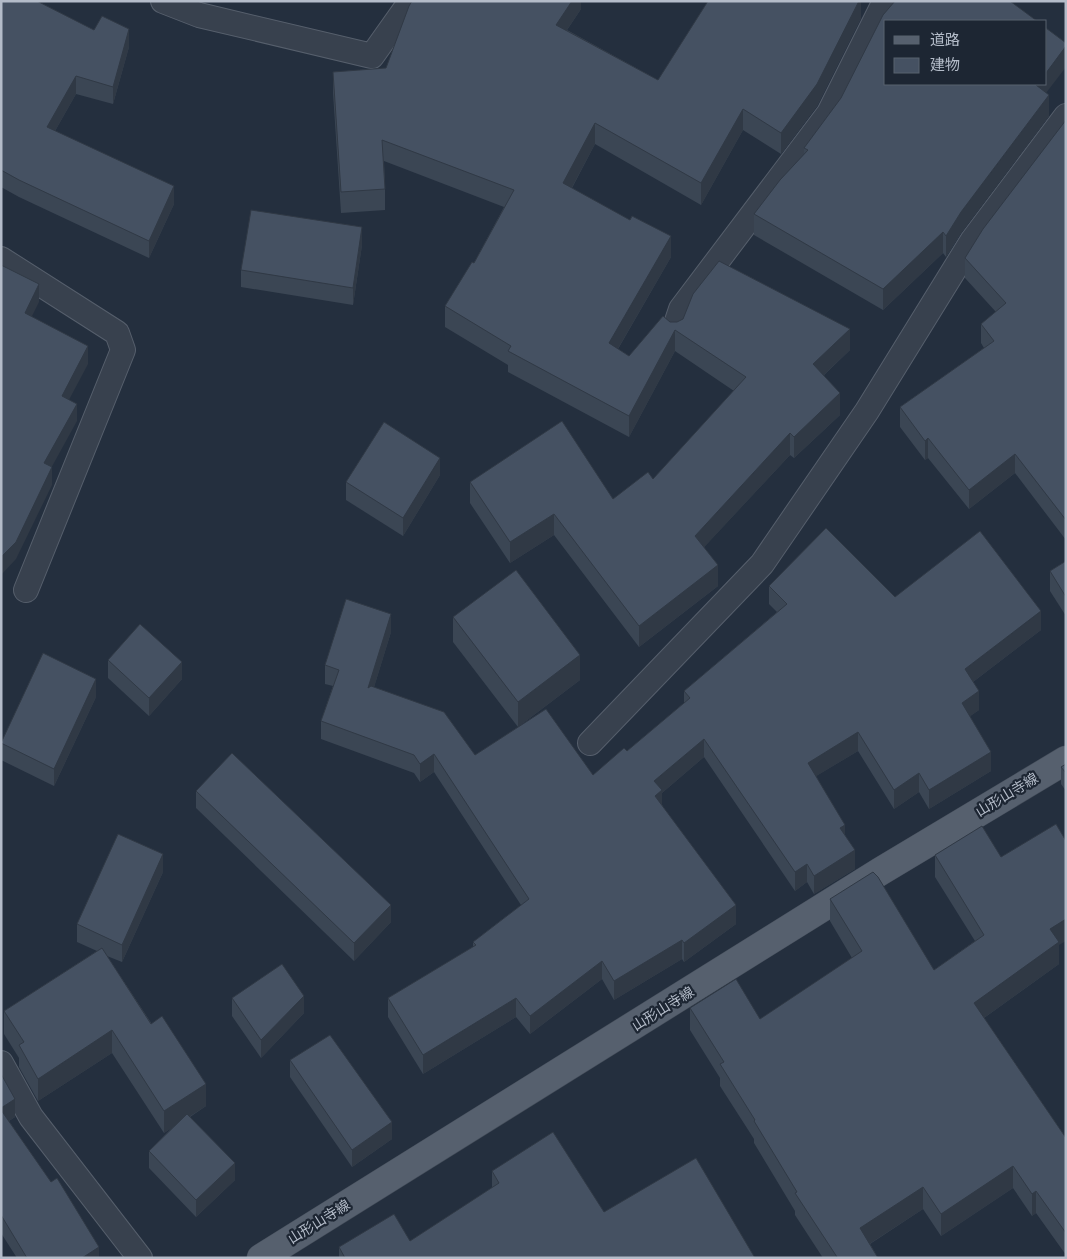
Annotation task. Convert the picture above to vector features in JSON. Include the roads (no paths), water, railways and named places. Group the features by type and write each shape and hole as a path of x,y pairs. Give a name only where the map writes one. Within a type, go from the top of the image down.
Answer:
{"main road":[{"name":"山形山寺線","path":"261,1258 881,871 1066,760"}],"lane":[{"path":"163,1 198,15 372,56 411,1"},
{"path":"674,330 681,309 829,113 885,1"},
{"path":"590,743 762,564 867,411 972,241 1066,116"},
{"path":"1,259 118,333 123,350 26,590"},
{"path":"1,1063 32,1117 140,1258"}]}
